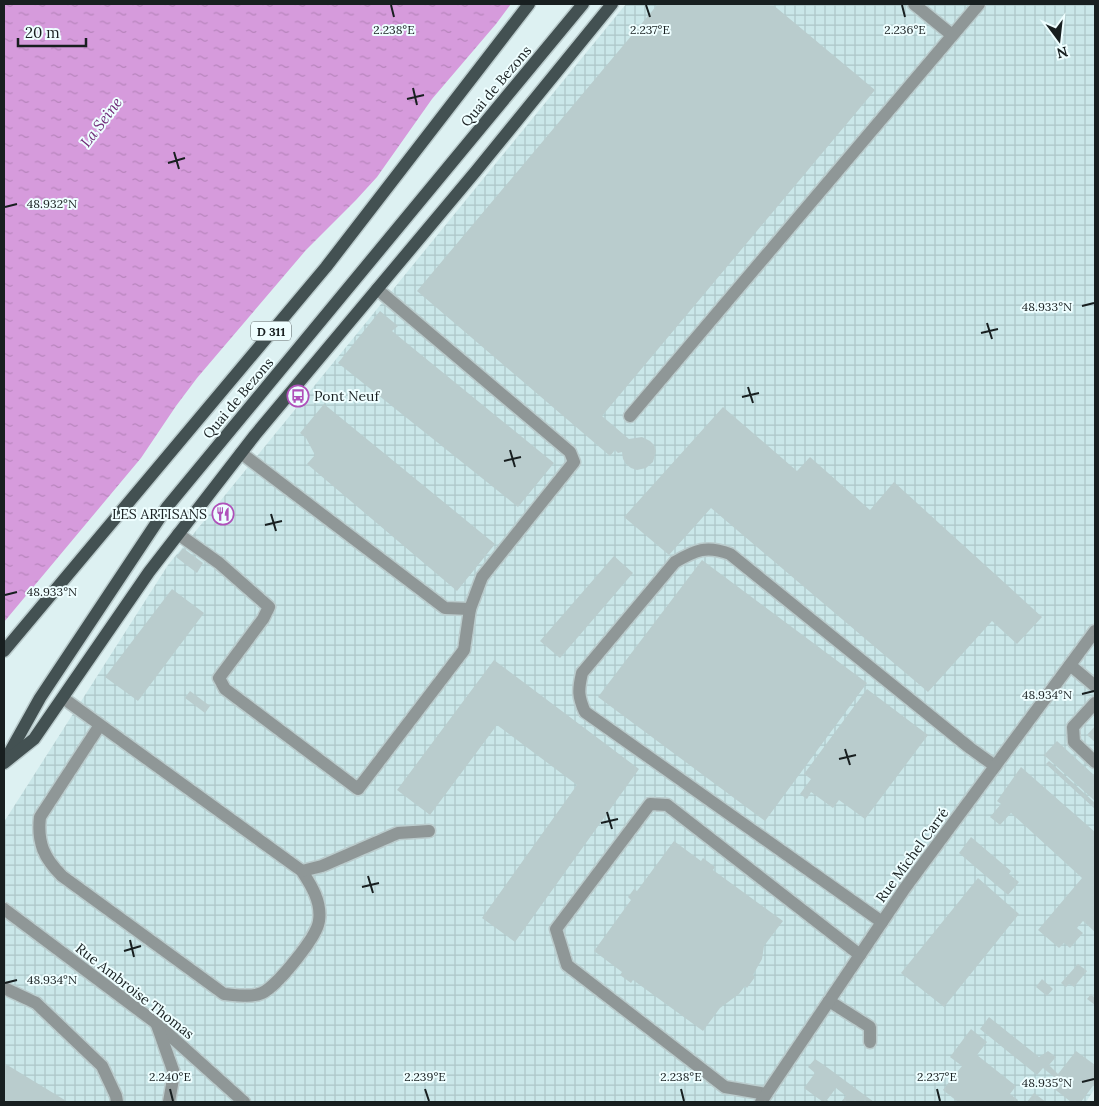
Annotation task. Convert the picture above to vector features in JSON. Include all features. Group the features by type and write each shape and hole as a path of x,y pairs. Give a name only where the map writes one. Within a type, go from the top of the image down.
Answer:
{"main road":[{"name":"Quai de Bezons","path":"4,651 326,267 529,4"},
{"name":"Quai de Bezons","path":"4,763 40,698 167,507 583,4"},
{"name":"D 311","path":"4,763 34,739 149,572 241,453 612,4"}],"street":[{"path":"914,4 952,35"},
{"path":"630,416 979,4"},
{"path":"178,534 219,563 269,607 263,619 220,678 225,689 358,789 464,650 470,609 482,577 574,462 570,452 377,290"},
{"path":"241,453 445,608 470,609"},
{"path":"882,922 585,712 579,699 579,685 582,673 675,562 702,549 716,549 730,554 970,748 995,766"},
{"name":"Rue Michel Carré","path":"764,1098 905,888 1095,631"},
{"path":"1070,665 1095,686"},
{"path":"63,698 302,871 312,886 318,900 319,921 314,936 274,985 261,994 244,996 224,994 210,986 62,876 51,865 42,849 38,833 40,818 100,725"},
{"path":"1095,703 1073,727 1074,742 1095,762"},
{"path":"764,1098 725,1087 567,965 556,929 650,804 667,806 860,955"},
{"path":"302,871 322,866 398,833 429,831"},
{"name":"Rue Ambroise Thomas","path":"4,909 156,1023 244,1102"},
{"path":"4,988 36,1003 102,1066 117,1102"},
{"path":"829,1001 870,1026 870,1042"},
{"path":"156,1023 174,1073 169,1102"}],"shaded area":[{"path":"626,4 1095,4 1095,1088 1086,1102 4,1102 4,822 168,565"}],"water":[{"name":"La Seine","path":"4,4 511,4 432,99 377,177 306,250 197,378 141,458 4,622"}],"building":[{"path":"658,4 772,4 875,90 602,416 629,439 642,437 654,445 656,451 653,462 646,468 637,470 626,464 622,452 618,453 615,450 610,456 417,291"},
{"path":"380,311 398,326 392,331 554,463 518,507 338,363"},
{"path":"324,404 495,544 457,591 307,464 315,455 306,438 300,433"},
{"path":"723,407 797,471 810,457 870,510 894,482 1042,617 1017,644 992,621 928,692 711,508 669,555 624,517"},
{"path":"183,548 203,563 197,573 176,557"},
{"path":"614,556 633,573 560,658 540,641"},
{"path":"702,560 867,683 765,821 598,697"},
{"path":"172,589 204,613 138,701 105,677"},
{"path":"494,660 639,769 515,942 482,918 577,785 497,725 430,815 397,790"},
{"path":"867,689 928,735 865,819 839,800 833,808 811,792 807,799 800,794 811,779 804,774"},
{"path":"190,691 210,706 205,713 185,698"},
{"path":"1095,726 1095,742 1087,735"},
{"path":"1057,741 1095,776 1095,801 1044,755"},
{"path":"1049,761 1095,803 1095,809 1046,764"},
{"path":"1021,767 1095,832 1095,932 1083,921 1077,928 1083,933 1070,948 1064,943 1059,948 1038,930 1082,878 1011,813 1000,825 990,817 1001,804 997,801"},
{"path":"971,837 1011,871 1009,874 1019,882 1008,895 959,853"},
{"path":"674,841 701,861 703,858 715,867 713,870 783,921 764,946 762,959 753,975 755,977 747,988 745,986 739,994 720,1008 703,1031 633,980 631,983 620,975 622,972 594,951 631,900 628,897 634,889 637,891"},
{"path":"978,878 1019,914 944,1007 901,973"},
{"path":"1078,964 1087,971 1074,987 1069,984 1066,987 1061,983"},
{"path":"1042,979 1053,989 1047,996 1036,987"},
{"path":"1091,994 1095,998 1095,1005 1087,999"},
{"path":"989,1017 1039,1057 1048,1051 1056,1057 1049,1065 1058,1074 1076,1051 1095,1065 1095,1083 1081,1102 1071,1102 1048,1084 1054,1077 1043,1068 1037,1075 980,1029"},
{"path":"971,1029 987,1042 977,1055 1016,1086 1010,1094 1018,1100 1017,1102 958,1102 943,1090 962,1066 950,1057"},
{"path":"815,1059 874,1102 841,1102 846,1096 836,1088 827,1100 830,1102 823,1102 804,1088 815,1073 808,1067"},
{"path":"4,1063 68,1102 4,1102"},
{"path":"1034,1093 1046,1102 1027,1102"}],"place":[{"name":"Pont Neuf","path":"298,396"},
{"name":"LES ARTISANS","path":"223,514"}]}
